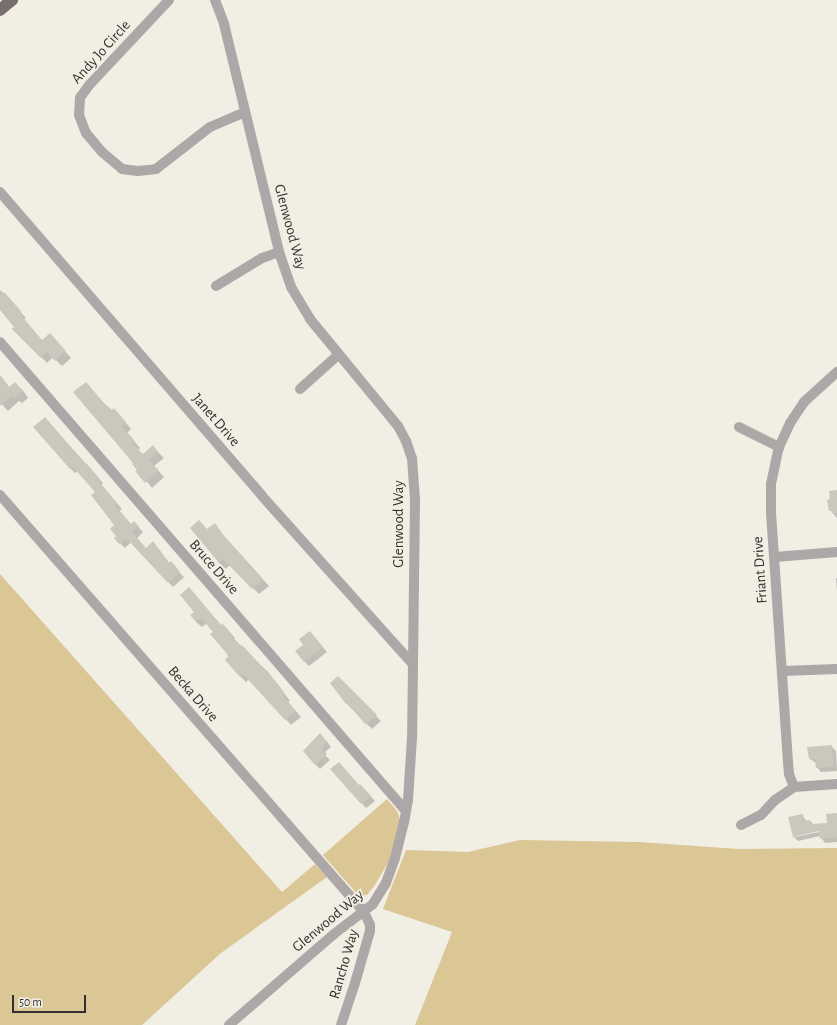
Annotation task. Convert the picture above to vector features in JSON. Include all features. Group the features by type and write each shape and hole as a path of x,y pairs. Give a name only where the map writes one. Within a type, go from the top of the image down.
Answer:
{"main road":[{"path":"0,10 12,0"}],"street":[{"name":"Andy Jo Circle","path":"169,0 90,84 80,98 79,115 86,133 102,152 122,169 138,171 156,169 210,127 245,112"},
{"name":"Glenwood Way","path":"215,0 224,24 284,271 298,303 338,355 398,426 406,441 412,458 415,500 412,738 406,811 396,858 379,896 364,912 334,934 229,1025"},
{"name":"Janet Drive","path":"2,199 262,496 413,664"},
{"path":"216,286 258,260 279,252"},
{"name":"Bruce Drive","path":"0,342 406,811"},
{"path":"300,389 338,355"},
{"name":"Friant Drive","path":"794,787 788,762 771,484 780,447 790,422 804,402 837,372"},
{"path":"739,427 780,447"},
{"name":"Becka Drive","path":"0,495 364,912"},
{"path":"775,557 837,552"},
{"path":"783,671 837,669"},
{"path":"741,825 761,815 775,800 794,787 837,784"},
{"name":"Rancho Way","path":"341,1025 370,931 370,925 364,912"}],"shaded area":[{"path":"0,574 282,892 315,864 327,877 221,953 142,1025 0,1025"},
{"path":"387,799 397,811 400,819 389,861 375,885 367,895 359,896 323,855"},
{"path":"520,840 639,842 739,849 837,848 837,1025 415,1025 452,932 383,909 406,850 468,852"}],"building":[{"path":"4,292 21,311 19,313 42,340 50,333 66,351 55,361 47,352 41,358 12,329 14,327 0,310 0,296"},
{"path":"0,376 9,387 15,382 23,391 15,398 13,395 0,406"},
{"path":"86,382 104,403 112,410 114,408 126,422 121,426 135,441 132,443 143,454 153,445 158,452 149,460 159,471 145,483 135,471 137,470 132,464 133,463 73,392"},
{"path":"45,417 85,464 86,463 99,478 97,479 117,503 115,505 131,524 134,521 139,526 132,532 146,548 153,541 169,563 171,561 180,572 168,583 126,538 119,544 114,538 116,536 110,529 114,525 91,495 95,492 72,466 70,469 33,427"},
{"path":"837,490 837,513 832,513 832,510 829,511 827,500 830,499 829,491"},
{"path":"199,520 207,529 215,523 224,536 263,579 252,589 223,559 219,563 190,528"},
{"path":"189,587 221,625 222,623 230,632 229,633 278,684 285,694 283,696 296,711 285,720 243,674 240,677 225,660 229,656 210,634 213,632 201,618 196,622 190,615 194,612 180,595"},
{"path":"310,631 323,647 304,662 295,651 303,645 299,639"},
{"path":"338,676 377,715 366,725 347,703 346,704 330,683"},
{"path":"320,733 327,742 321,750 326,755 315,765 303,751"},
{"path":"832,745 834,766 816,768 815,759 809,759 807,747"},
{"path":"339,762 371,796 361,804 330,769"},
{"path":"837,813 837,837 820,839 819,831 793,837 788,817 803,814 804,821 810,820 811,824 827,823 826,814"}]}
